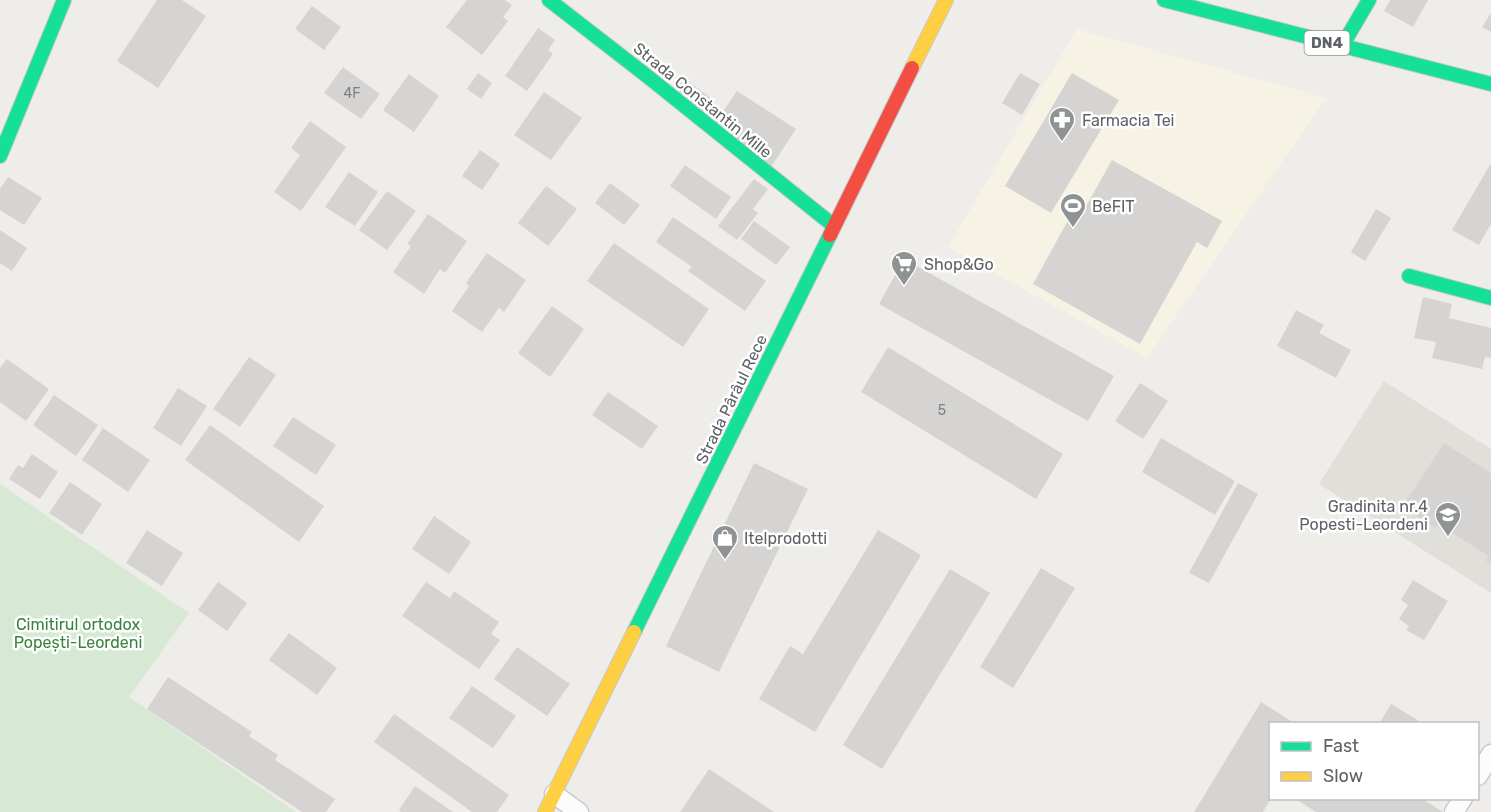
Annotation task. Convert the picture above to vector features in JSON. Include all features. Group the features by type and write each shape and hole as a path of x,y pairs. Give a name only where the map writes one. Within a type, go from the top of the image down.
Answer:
{"street":[{"path":"0,156 64,0"},
{"name":"Strada Constantin Mille","path":"549,0 834,226"},
{"name":"Strada Pârâul Rece","path":"545,812 946,0"},
{"name":"DN4","path":"1164,0 1491,84"},
{"path":"1342,46 1369,0"},
{"path":"1409,276 1491,297"},
{"path":"1479,774 1491,754"},
{"path":"554,794 579,812"}],"shaded area":[{"path":"1077,29 1326,98 1147,358 948,247"},
{"name":"Gradinita nr.4 Popesti-Leordeni","path":"1384,381 1491,449 1491,593 1319,484"}],"green space":[{"name":"Cimitirul ortodox Popești-Leordeni","path":"0,484 189,613 129,697 296,812 0,812"}],"building":[{"path":"157,0 182,0 206,16 158,88 117,61"},
{"path":"467,0 505,0 512,5 503,17 508,21 482,55 446,27"},
{"path":"1390,0 1428,0 1413,27 1384,11"},
{"path":"312,6 341,27 324,50 295,29"},
{"path":"1491,13 1491,32 1482,27"},
{"path":"538,28 555,40 548,50 553,54 527,91 505,76"},
{"path":"343,67 380,94 361,119 324,93"},
{"path":"478,73 492,83 481,99 467,89"},
{"path":"1020,73 1040,84 1022,115 1002,103"},
{"name":"Farmacia Tei","path":"1072,73 1119,100 1051,213 1005,186"},
{"path":"409,74 439,96 414,132 383,110"},
{"path":"684,78 716,102 705,118 674,92"},
{"path":"737,91 796,129 771,167 715,123"},
{"path":"544,92 582,118 551,160 514,135"},
{"path":"310,121 346,147 301,211 274,192 300,155 291,148"},
{"path":"480,150 500,164 482,190 462,176"},
{"path":"1112,160 1222,221 1207,248 1197,242 1140,344 1033,284 1071,215 1079,219"},
{"path":"1491,163 1491,224 1479,245 1452,230"},
{"path":"685,165 731,197 716,219 670,186"},
{"path":"349,172 378,192 355,226 325,207"},
{"path":"8,177 42,198 24,225 0,210 0,189"},
{"path":"754,179 768,189 753,209 758,213 737,240 718,226"},
{"path":"610,183 640,205 624,225 595,203"},
{"path":"546,186 577,209 548,246 518,223"},
{"path":"387,191 416,211 387,250 359,230"},
{"path":"1376,209 1391,218 1365,261 1351,252"},
{"path":"428,214 467,241 445,273 440,269 424,294 393,272 411,246 407,244"},
{"path":"673,217 766,281 745,311 688,271 692,267 656,242"},
{"path":"754,221 790,247 776,265 741,239"},
{"path":"0,230 27,248 12,271 0,263"},
{"path":"614,243 709,309 683,347 587,281"},
{"path":"487,253 526,280 504,312 499,308 482,332 452,311 469,286 466,283"},
{"path":"904,259 1114,376 1088,421 879,304"},
{"path":"1423,297 1452,304 1449,318 1491,328 1491,358 1485,357 1482,369 1432,358 1436,342 1414,338"},
{"path":"552,306 584,329 550,377 518,353"},
{"path":"1296,310 1324,325 1319,333 1351,350 1336,378 1277,346"},
{"path":"888,347 1063,454 1036,499 861,392"},
{"path":"249,357 276,375 240,427 213,409"},
{"path":"7,359 49,389 26,421 0,402 0,368"},
{"path":"1140,383 1168,401 1143,439 1115,421"},
{"path":"178,388 207,406 181,446 153,428"},
{"path":"608,392 658,426 642,449 592,415"},
{"path":"54,395 98,425 76,456 33,425"},
{"path":"293,417 336,445 316,475 273,446"},
{"path":"210,425 324,506 299,542 185,460"},
{"path":"103,428 150,460 128,492 82,460"},
{"path":"1161,438 1235,481 1215,515 1142,472"},
{"path":"1444,443 1491,473 1491,564 1486,561 1489,556 1438,524 1436,528 1402,507"},
{"path":"32,454 58,472 40,499 9,479 18,465 23,468"},
{"path":"754,463 808,489 719,672 666,646"},
{"path":"70,482 102,504 82,535 49,513"},
{"path":"1238,483 1258,494 1209,583 1189,573"},
{"path":"434,516 471,542 449,574 412,549"},
{"path":"147,530 183,553 162,586 126,563"},
{"path":"878,530 921,555 815,732 759,699 790,646 803,654"},
{"path":"1041,568 1075,588 1013,688 980,667"},
{"path":"950,569 990,593 882,769 843,745"},
{"path":"1413,580 1448,601 1424,640 1406,630 1409,626 1399,619 1408,605 1401,600"},
{"path":"218,582 247,603 227,631 198,610"},
{"path":"426,582 450,598 454,591 499,622 491,634 500,640 479,669 402,616"},
{"path":"289,633 337,668 317,695 269,660"},
{"path":"517,647 570,684 547,716 494,679"},
{"path":"168,677 252,732 249,736 278,755 275,760 335,799 326,812 302,812 147,709"},
{"path":"472,686 516,716 493,748 449,718"},
{"path":"1261,702 1293,722 1269,722 1270,800 1263,812 1194,812"},
{"path":"1391,704 1421,722 1380,722"},
{"path":"394,714 509,795 497,812 472,812 374,742"},
{"path":"709,769 774,812 680,812"},
{"path":"415,786 453,812 401,812 399,810"},
{"path":"1297,800 1424,800 1443,812 1316,812"}],"traffic: fast":[{"path":"0,156 64,0"},
{"path":"549,0 834,226"},
{"path":"1164,0 1491,84"},
{"path":"1342,46 1369,0"},
{"path":"634,632 830,235"},
{"path":"1409,276 1491,298"}],"traffic: slow":[{"path":"912,68 946,0"},
{"path":"545,812 634,632"}],"traffic: jam":[{"path":"830,235 912,68"}],"place":[{"name":"Farmacia Tei","path":"1062,143"},
{"name":"BeFIT","path":"1073,229"},
{"name":"Shop&Go","path":"904,287"},
{"name":"Gradinita nr.4 Popesti-Leordeni","path":"1448,538"},
{"name":"Itelprodotti","path":"725,561"}]}
